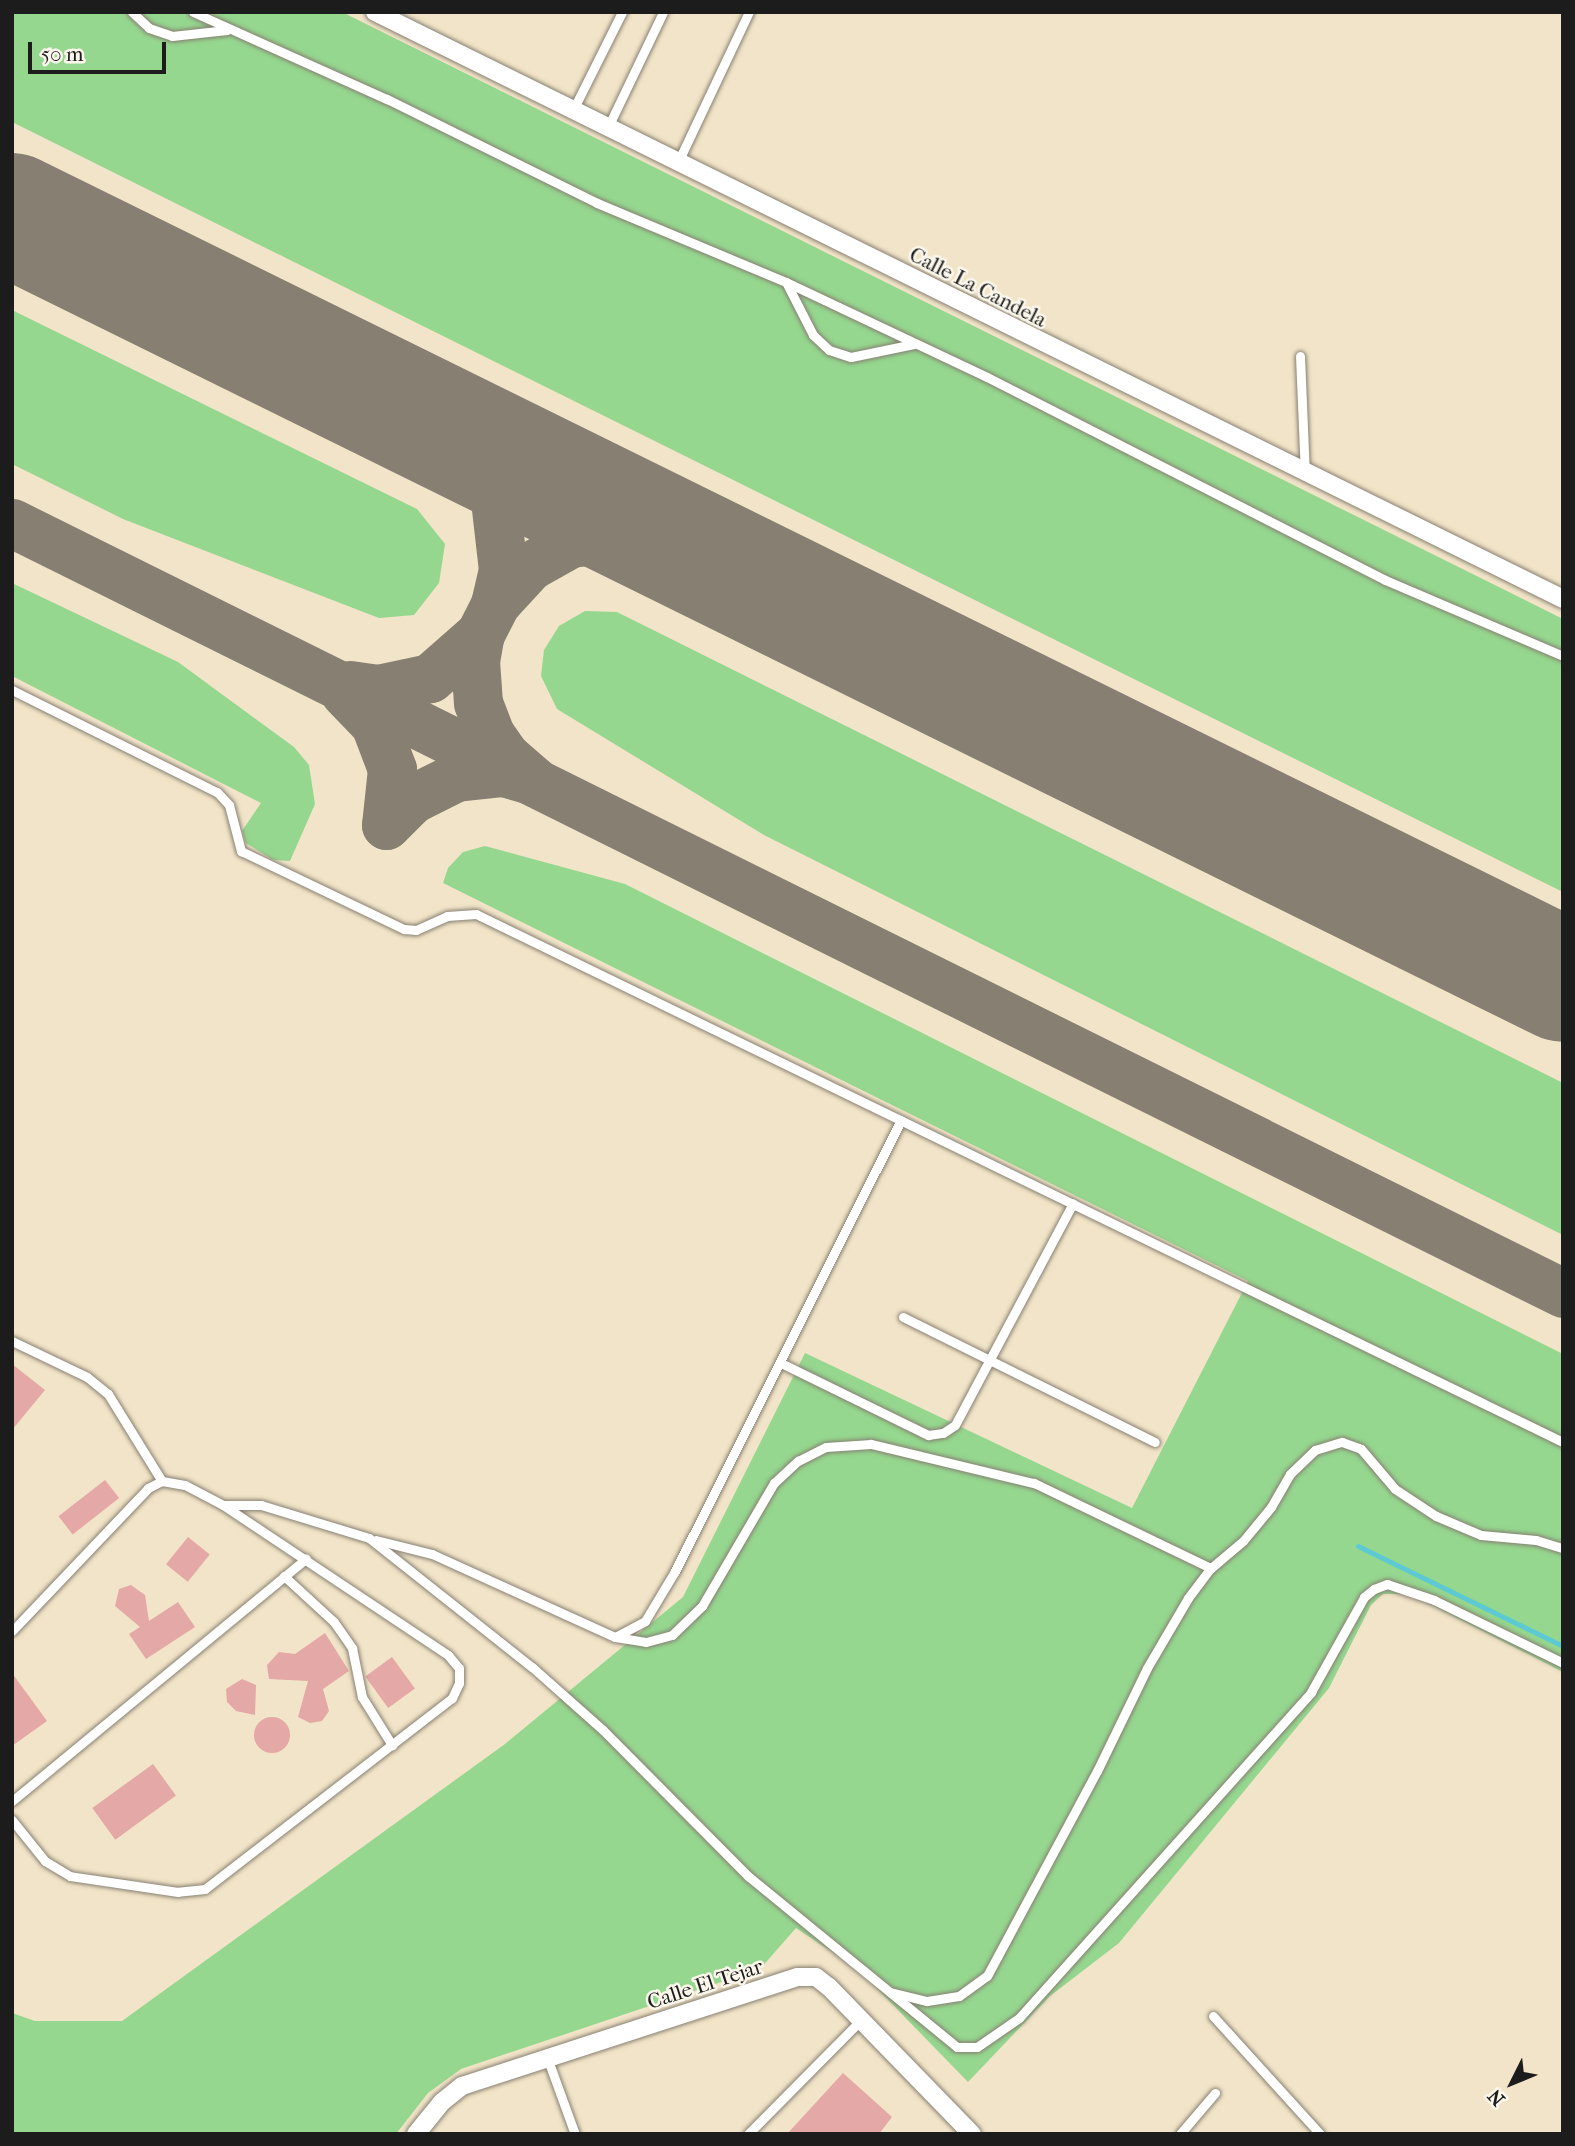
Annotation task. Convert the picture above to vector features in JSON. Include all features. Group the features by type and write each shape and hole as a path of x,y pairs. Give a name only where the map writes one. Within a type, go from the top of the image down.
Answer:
{"street":[{"name":"Calle La Candela","path":"375,12 1563,599"},
{"name":"Calle El Tejar","path":"416,2134 442,2102 463,2086 798,1977 816,1977 972,2134"}],"lane":[{"path":"132,12 149,28 172,36 227,30"},
{"path":"193,12 227,30 387,99 597,203 786,282 1385,579 1563,656"},
{"path":"573,110 622,12"},
{"path":"608,127 663,12"},
{"path":"678,162 749,12"},
{"path":"786,282 813,335 829,350 850,357 914,344"},
{"path":"1300,356 1305,473"},
{"path":"12,690 217,792 229,805 241,851 404,929 415,930 447,916 476,914 1563,1443"},
{"path":"615,1637 631,1632 654,1607 781,1363 901,1120"},
{"path":"781,1363 928,1435 955,1425 1073,1203"},
{"path":"902,1317 1156,1442"},
{"path":"12,1340 87,1377 108,1394 162,1481"},
{"path":"888,1992 927,2001 948,1998 959,1996 987,1976 1097,1771 1147,1668 1188,1598 1212,1568 1243,1541 1271,1507 1290,1474 1315,1450 1342,1442 1361,1449 1395,1489 1436,1516 1481,1535 1536,1540 1563,1548"},
{"path":"223,1505 261,1505 432,1554 615,1637 646,1642 672,1635 702,1605 774,1483 798,1461 826,1447 871,1444 1034,1483 1212,1568"},
{"path":"12,1631 148,1488 162,1481 185,1485 223,1505 448,1655 459,1668 459,1683 452,1698 205,1889 178,1892 70,1875 46,1861 12,1820"},
{"path":"369,1538 532,1667 603,1730 747,1876 957,2047 977,2047 1012,2025 1311,1692 1364,1597 1374,1589 1387,1584 1434,1600 1563,1663"},
{"path":"12,1801 306,1559"},
{"path":"284,1576 334,1622 352,1648 362,1698 392,1745"},
{"path":"1213,2016 1321,2134"},
{"path":"748,2134 861,2020"},
{"path":"548,2060 575,2134"},
{"path":"1180,2134 1215,2093"}],"green space":[{"path":"12,12 342,12 1563,619 1563,892 12,122"},
{"path":"12,310 417,509 445,544 439,583 414,615 379,618 123,519 12,464"},
{"path":"12,583 178,662 294,747 309,765 315,804 290,861 273,860 246,843 242,831 261,803 12,676"},
{"path":"585,611 617,612 1563,1083 1563,1235 764,835 557,709 541,676 544,650 559,626"},
{"path":"485,846 625,884 1563,1354 1563,1672 1410,1594 1383,1594 1371,1605 1329,1688 1119,1943 1050,1996 968,2082 859,1970 796,1928 760,1969 461,2069 428,2093 396,2134 12,2134 12,2013 35,2021 122,2021 505,1744 683,1597 805,1353 1132,1508 1248,1281 443,883 448,868 463,852"}],"building":[{"path":"12,1364 45,1390 12,1430"},
{"path":"105,1480 119,1498 73,1534 59,1516"},
{"path":"188,1537 210,1555 188,1582 166,1564"},
{"path":"131,1585 145,1595 149,1621 178,1602 195,1627 146,1659 129,1634 140,1627 115,1606 119,1589"},
{"path":"325,1633 349,1671 323,1689 329,1711 322,1721 310,1723 298,1717 308,1681 269,1679 267,1665 279,1652 295,1654"},
{"path":"392,1657 415,1689 388,1708 365,1676"},
{"path":"12,1673 47,1721 12,1746"},
{"path":"242,1679 256,1685 255,1715 236,1711 227,1702 226,1689"},
{"path":"272,1717 285,1722 290,1735 285,1748 272,1753 259,1748 254,1735 259,1722"},
{"path":"153,1764 176,1796 115,1840 92,1808"},
{"path":"843,2073 892,2117 879,2134 787,2134"}],"waterway":[{"path":"1358,1546 1563,1646"}],"taxiway":[{"path":"350,685 378,689 430,678 480,634 495,604 503,570 495,500 450,432"},
{"path":"12,523 1563,1293"},
{"path":"495,604 530,566 571,543 654,533"},
{"path":"345,693 375,724 392,769 386,825 412,799 456,777 503,772 534,781 506,757 490,734 478,703 475,661 480,634"}],"runway":[{"path":"12,215 1563,980"}]}
